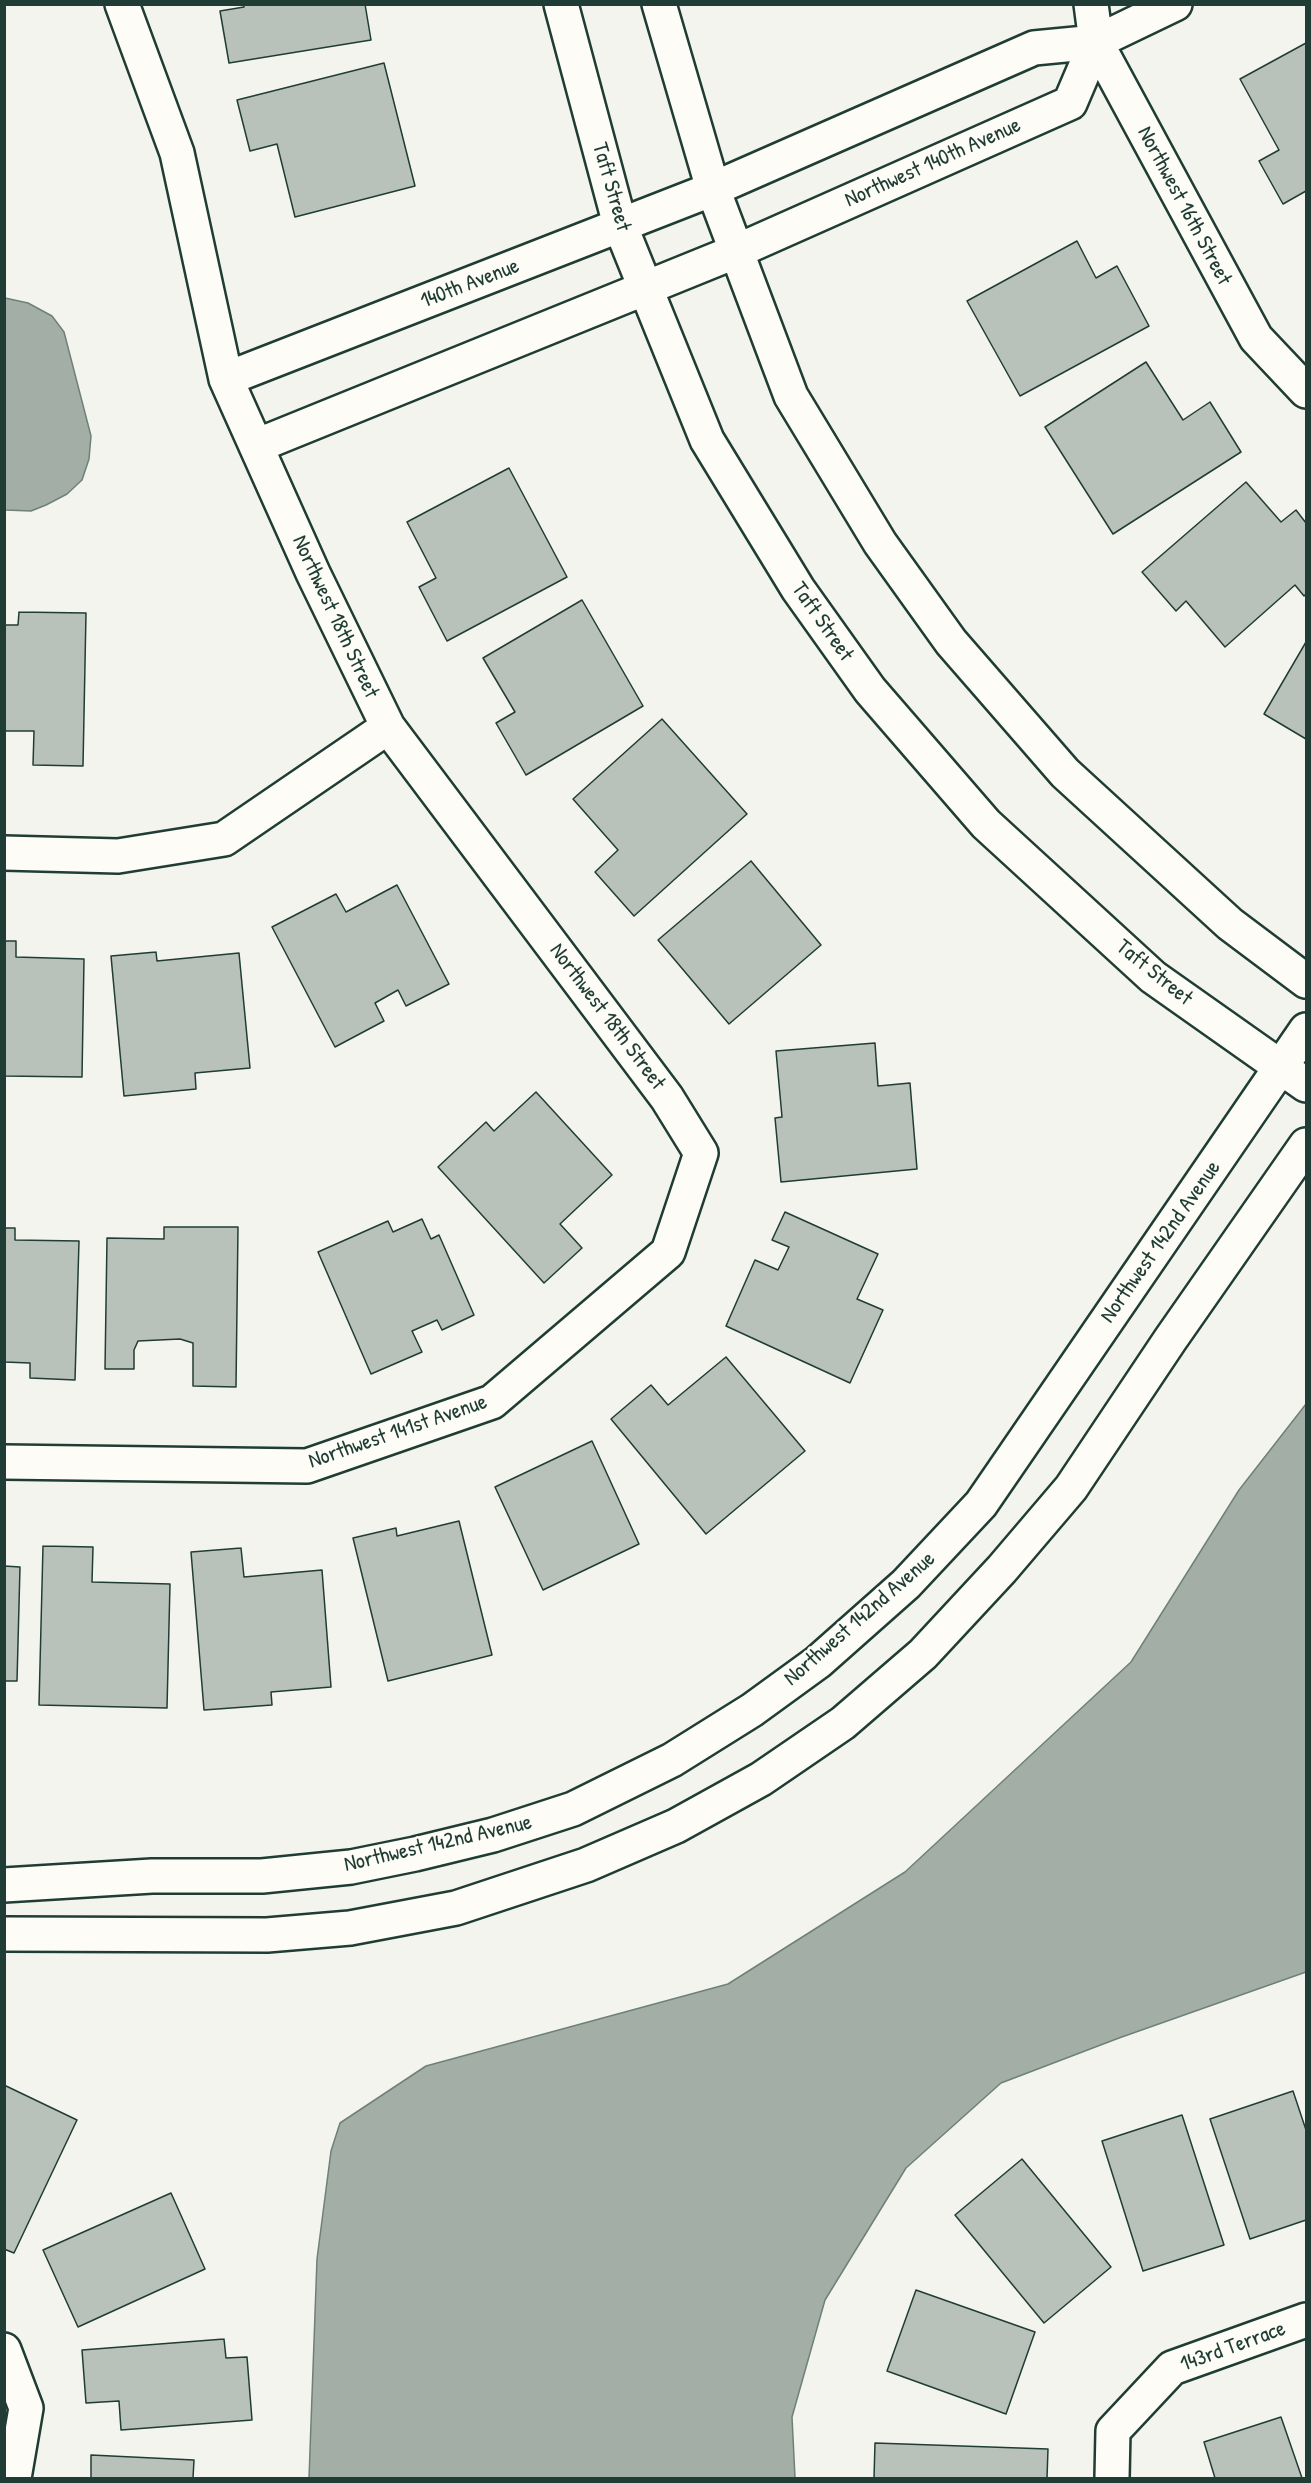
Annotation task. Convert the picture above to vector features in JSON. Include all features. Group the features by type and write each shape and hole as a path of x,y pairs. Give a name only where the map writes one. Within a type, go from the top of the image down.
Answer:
{"street":[{"name":"Northwest 18th Street","path":"122,4 177,153 226,379 313,573 387,727 667,1098 701,1152"},
{"name":"Taft Street","path":"561,4 620,225 707,440 798,590 870,690 986,824 1153,977 1294,1076"},
{"path":"659,4 713,189 791,396 880,543 951,642 1065,773 1230,924 1306,981"},
{"name":"Northwest 16th Street","path":"1091,4 1096,42 1256,338 1306,391"},
{"path":"713,189 1035,48 1096,42 1175,4"},
{"name":"Northwest 140th Avenue","path":"737,251 1070,103 1096,42"},
{"name":"140th Avenue","path":"226,379 713,189"},
{"path":"256,446 737,251"},
{"path":"4,853 118,856 224,839 387,727"},
{"name":"Northwest 142nd Avenue","path":"4,1884 152,1876 262,1876 351,1867 415,1854 493,1835 573,1809 672,1760 752,1710 818,1662 906,1584 981,1504 1294,1076 1306,1030"},
{"path":"4,1934 267,1935 350,1928 456,1908 586,1865 676,1826 761,1779 843,1723 923,1654 1002,1569 1071,1488 1170,1340 1306,1145"},
{"name":"Northwest 141st Avenue","path":"4,1462 307,1466 492,1402 668,1252 701,1152"},
{"name":"143rd Terrace","path":"1112,2478 1113,2431 1172,2368 1306,2320"},
{"path":"4,2350 26,2408 14,2478"}],"shaded area":[{"path":"5,298 28,303 52,316 64,332 91,436 89,459 82,480 67,494 31,511 5,510"},
{"path":"1306,1404 1306,1972 1119,2038 1001,2083 906,2168 825,2300 792,2417 795,2478 309,2478 317,2259 331,2151 340,2123 426,2066 728,1984 905,1872 1131,1662 1239,1490"}],"building":[{"path":"243,4 365,4 371,40 229,63 220,11 244,7"},
{"path":"1306,43 1306,191 1283,204 1259,161 1279,150 1240,79"},
{"path":"384,63 415,186 295,217 277,144 250,151 237,100"},
{"path":"1077,241 1096,278 1117,266 1149,326 1020,396 967,301"},
{"path":"1146,362 1183,420 1210,402 1241,452 1113,534 1045,427"},
{"path":"509,468 567,577 447,641 419,587 436,578 407,522"},
{"path":"1246,482 1281,522 1296,510 1306,523 1306,594 1304,596 1295,585 1225,647 1186,601 1176,611 1142,572"},
{"path":"582,600 643,706 526,775 496,723 515,712 483,658"},
{"path":"19,612 86,613 83,766 33,765 34,731 4,731 4,625 18,625"},
{"path":"1306,642 1306,739 1264,714"},
{"path":"662,719 747,814 634,916 595,872 618,850 573,799"},
{"path":"751,861 821,945 729,1024 658,940"},
{"path":"397,885 449,984 406,1006 398,990 375,1003 384,1021 335,1047 272,927 336,894 346,912"},
{"path":"4,941 16,941 16,957 84,959 82,1077 4,1076"},
{"path":"156,952 157,961 239,953 250,1068 195,1073 196,1089 124,1096 111,956"},
{"path":"875,1043 878,1086 910,1083 917,1169 781,1182 775,1118 782,1117 776,1051"},
{"path":"536,1092 612,1175 560,1224 582,1248 544,1283 438,1167 486,1122 494,1131"},
{"path":"785,1212 878,1254 857,1299 883,1310 850,1383 726,1326 755,1260 778,1270 789,1247 772,1240"},
{"path":"422,1219 431,1239 439,1235 474,1315 442,1330 437,1320 412,1331 422,1352 371,1374 318,1252 388,1221 393,1232"},
{"path":"164,1227 238,1227 236,1387 193,1386 193,1343 180,1339 138,1341 134,1350 134,1369 105,1369 107,1238 164,1239"},
{"path":"4,1228 15,1228 15,1240 79,1241 75,1380 30,1378 30,1363 4,1362"},
{"path":"726,1357 805,1451 706,1534 611,1419 651,1385 668,1405"},
{"path":"592,1441 639,1544 543,1590 495,1487"},
{"path":"459,1521 492,1655 388,1681 353,1538 396,1528 397,1536"},
{"path":"43,1546 93,1547 92,1582 170,1584 167,1708 39,1705"},
{"path":"241,1548 244,1577 322,1570 331,1687 271,1692 272,1705 204,1710 191,1552"},
{"path":"4,1566 20,1567 17,1681 4,1681"},
{"path":"4,2085 77,2120 14,2253 4,2249"},
{"path":"1293,2091 1306,2130 1306,2220 1250,2239 1210,2119"},
{"path":"1182,2115 1224,2245 1143,2271 1102,2141"},
{"path":"1022,2159 1111,2267 1044,2323 955,2215"},
{"path":"171,2193 205,2269 78,2327 43,2250"},
{"path":"916,2290 1035,2332 1006,2414 887,2371"},
{"path":"224,2339 226,2358 247,2357 252,2420 121,2430 119,2401 86,2403 82,2350"},
{"path":"1281,2417 1302,2478 1215,2478 1204,2442"},
{"path":"875,2443 1048,2449 1047,2478 874,2478"},
{"path":"91,2455 194,2460 193,2478 91,2478"}]}
